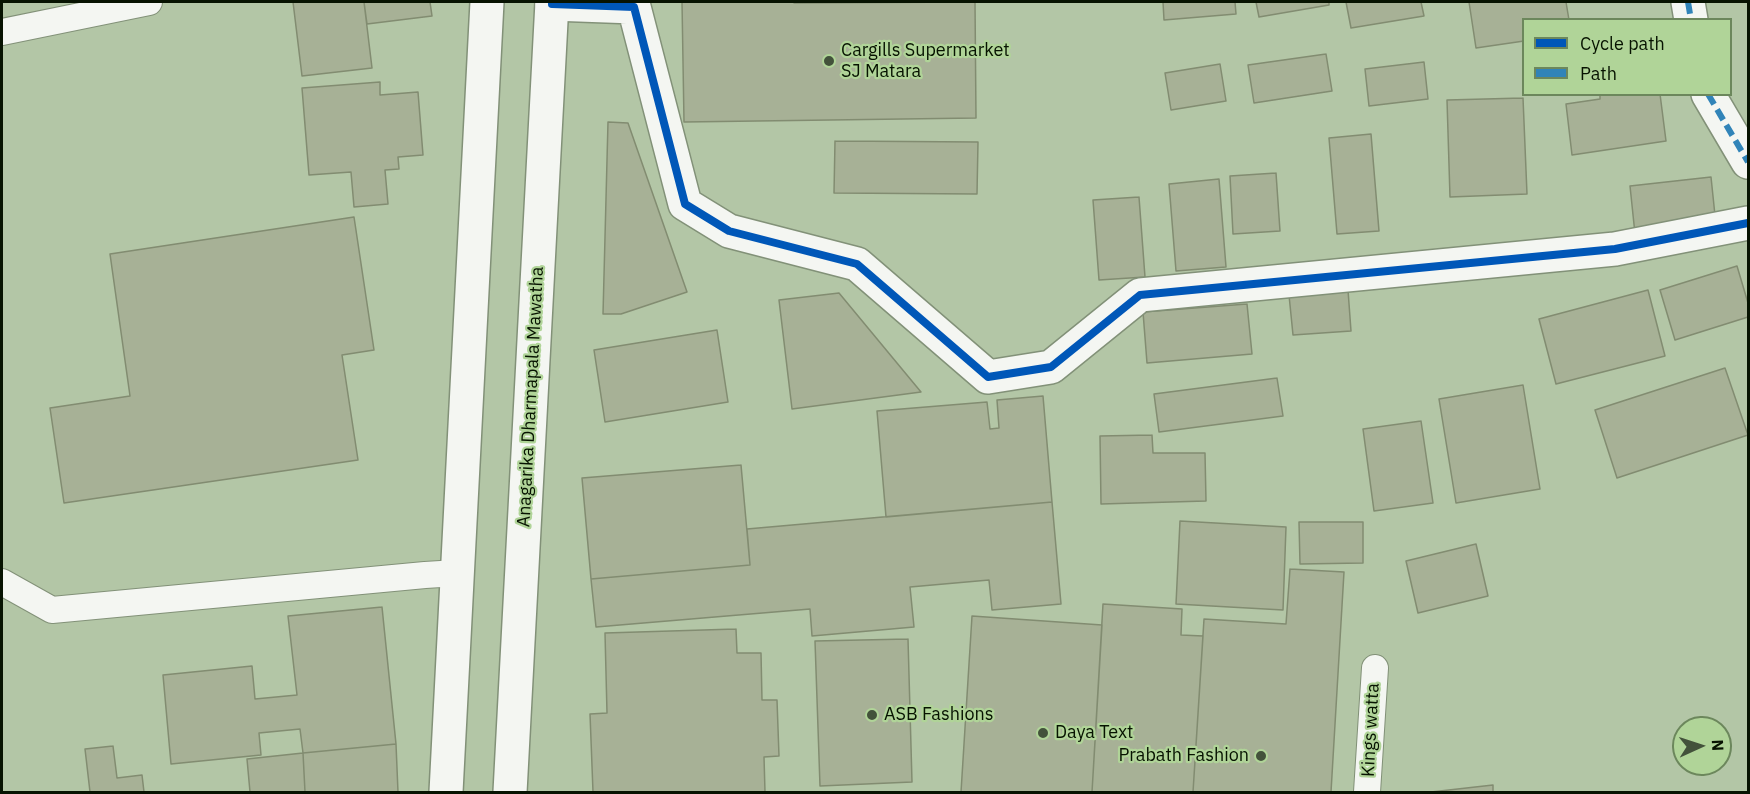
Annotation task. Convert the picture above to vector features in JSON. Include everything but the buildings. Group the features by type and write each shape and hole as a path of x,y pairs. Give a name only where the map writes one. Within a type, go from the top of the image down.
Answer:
{"main road":[{"path":"446,792 487,2"},
{"path":"1688,2 1691,18"},
{"path":"552,3 634,7 685,204 729,231 857,264 988,377 1051,367 1140,295 1615,249 1749,223"},
{"name":"Anagarika Dharmapala Mawatha","path":"510,792 552,3"},
{"path":"1709,96 1749,162"}],"lane":[{"path":"2,32 149,2"},
{"path":"2,582 52,610 457,573"},
{"name":"Kings watta","path":"1367,792 1374,668"}],"marked path":[{"path":"1688,2 1691,18"},
{"path":"1709,96 1748,162"}],"cycle path":[{"path":"552,4 634,7 685,204 729,231 857,264 988,377 1051,367 1140,295 1615,249 1748,223"}],"place":[{"name":"Cargills Supermarket SJ Matara","path":"829,61"},
{"name":"ASB Fashions","path":"872,715"},
{"name":"Daya Text","path":"1043,733"},
{"name":"Prabath Fashion","path":"1261,756"}]}
